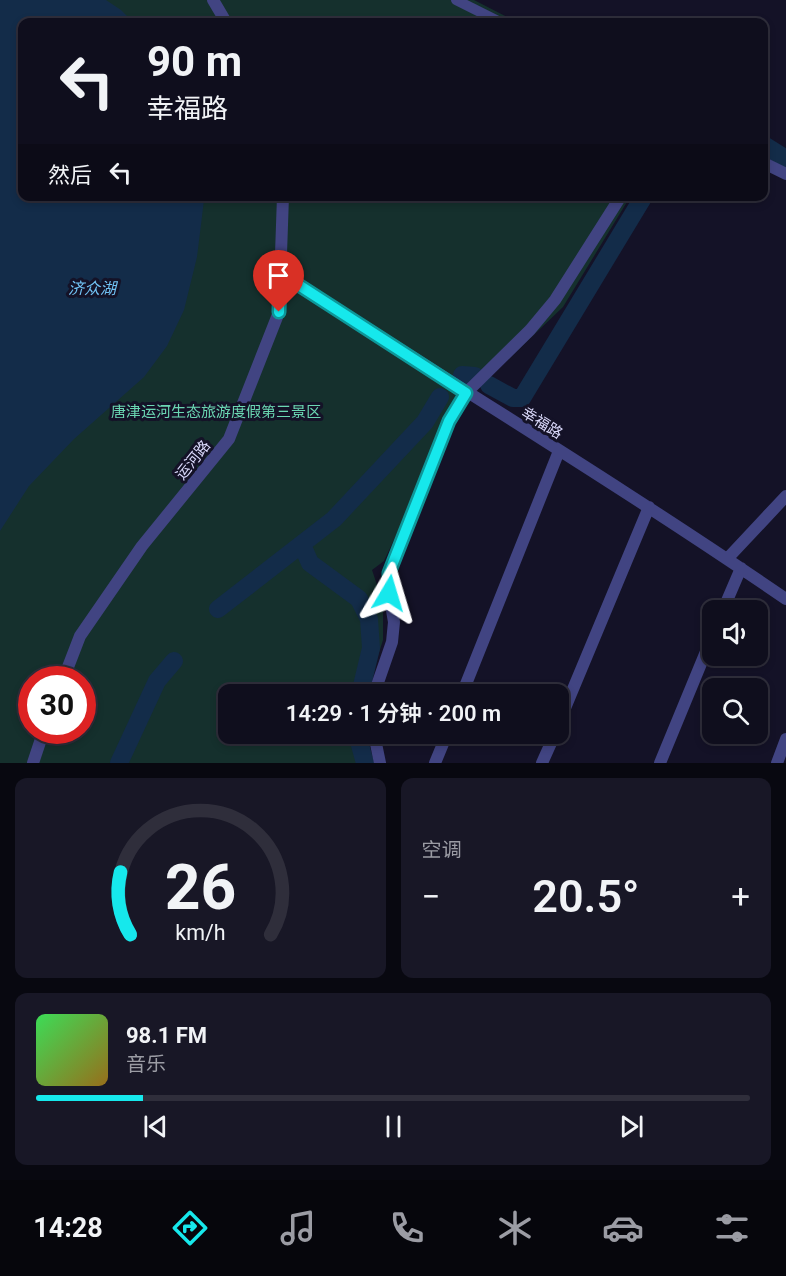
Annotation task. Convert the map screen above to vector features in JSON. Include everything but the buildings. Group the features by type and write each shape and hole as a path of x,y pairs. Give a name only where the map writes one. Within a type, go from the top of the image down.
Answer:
{"street":[{"path":"213,0 224,18"},
{"path":"768,165 786,174"},
{"name":"运河路","path":"68,666 80,636 142,546 229,439 279,312 283,201"},
{"path":"377,684 392,642 394,622 389,593 389,573 449,421 466,393 530,330 555,300 618,201"},
{"name":"幸福路","path":"280,273 648,507 786,599"},
{"path":"466,684 559,451"},
{"path":"728,559 786,496"},
{"path":"569,698 648,507"},
{"path":"727,600 741,568"},
{"path":"660,763 702,660"},
{"path":"777,763 786,739"},
{"path":"33,763 39,744"},
{"path":"376,744 380,763"},
{"path":"435,763 443,744"},
{"path":"542,763 551,744"}],"lane":[{"path":"456,0 492,18"}],"green space":[{"name":"唐津运河生态旅游度假第三景区","path":"0,0 474,0 509,18 18,18 18,201 628,201 563,307 454,411 384,561 372,570 383,603 383,640 369,684 218,684 218,744 366,744 369,763 0,763"}],"water":[{"name":"济众湖","path":"0,0 106,0 129,18 18,18 18,201 204,201 197,257 184,310 167,346 144,377 74,439 29,486 0,531"}],"waterway":[{"path":"768,148 786,159"},
{"path":"489,385 513,398 522,398 641,201"},
{"path":"462,375 475,376"},
{"path":"218,609 334,519 425,422 440,397"},
{"path":"302,545 310,563 359,599 369,619 371,648 362,684"},
{"path":"119,763 157,681 174,661"},
{"path":"360,744 365,763"}],"route":[{"path":"279,312 280,273 466,393 449,421 389,573 389,593"}]}
